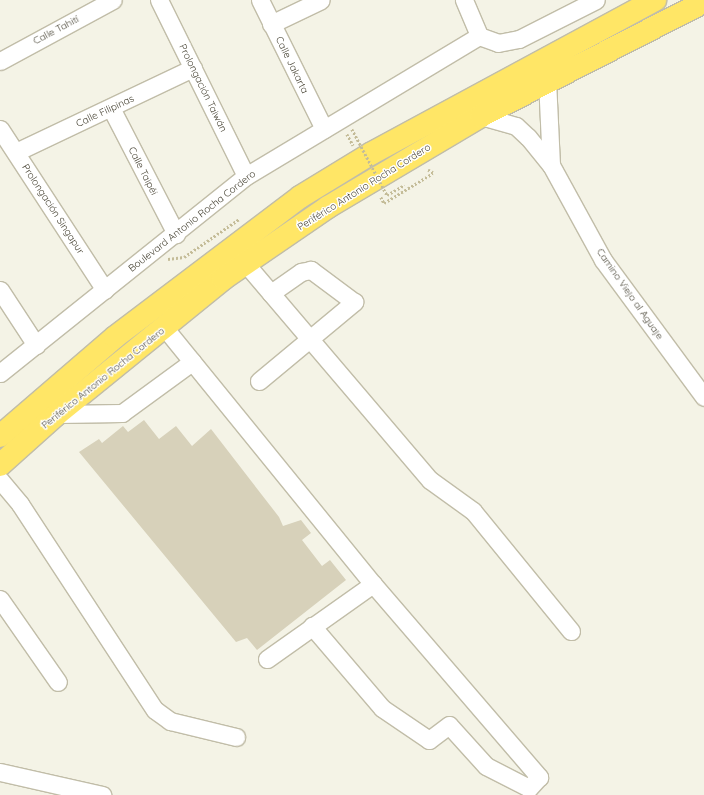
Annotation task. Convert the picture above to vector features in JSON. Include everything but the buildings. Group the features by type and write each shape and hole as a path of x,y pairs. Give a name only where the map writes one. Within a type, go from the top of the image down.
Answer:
{"highway":[{"name":"Periférico Antonio Rocha Cordero","path":"0,436 116,337 300,197 405,134 654,0"},
{"name":"Periférico Antonio Rocha Cordero","path":"0,465 57,414 164,327 246,264 328,208 481,116 547,80 704,2"}],"street":[{"name":"Calle Tahití","path":"0,61 113,0"},
{"name":"Prolongación Taiwán","path":"159,0 246,176"},
{"name":"Calle Jakarta","path":"260,0 324,129"},
{"path":"271,24 321,0"},
{"path":"464,0 479,36 498,43 519,39 596,0"},
{"name":"Boulevard Antonio Rocha Cordero","path":"0,373 176,234 246,176 479,36"},
{"name":"Calle Filipinas","path":"16,152 193,68"},
{"name":"Camino Viejo al Aguaje","path":"547,80 551,165"},
{"name":"Calle Taipéi","path":"110,108 176,234"},
{"name":"Camino Viejo al Aguaje","path":"481,116 516,126 551,165 603,260 704,397"},
{"name":"Prolongación Singapur","path":"0,129 105,290"},
{"path":"246,264 430,480 473,511 571,631"},
{"path":"259,382 309,338 354,302 311,270 301,272 271,293"},
{"path":"0,290 36,345"},
{"path":"164,327 373,584 539,777 529,788 486,766 449,725 429,740 382,708 312,626"},
{"path":"57,414 122,413 192,362"},
{"path":"0,480 20,504 155,710 170,721 236,737"},
{"path":"267,659 373,584"},
{"path":"0,599 58,682"},
{"path":"0,772 102,795"}],"path":[{"path":"352,129 387,195 430,168 433,173 384,203"},
{"path":"139,263 184,257 244,215"}]}
